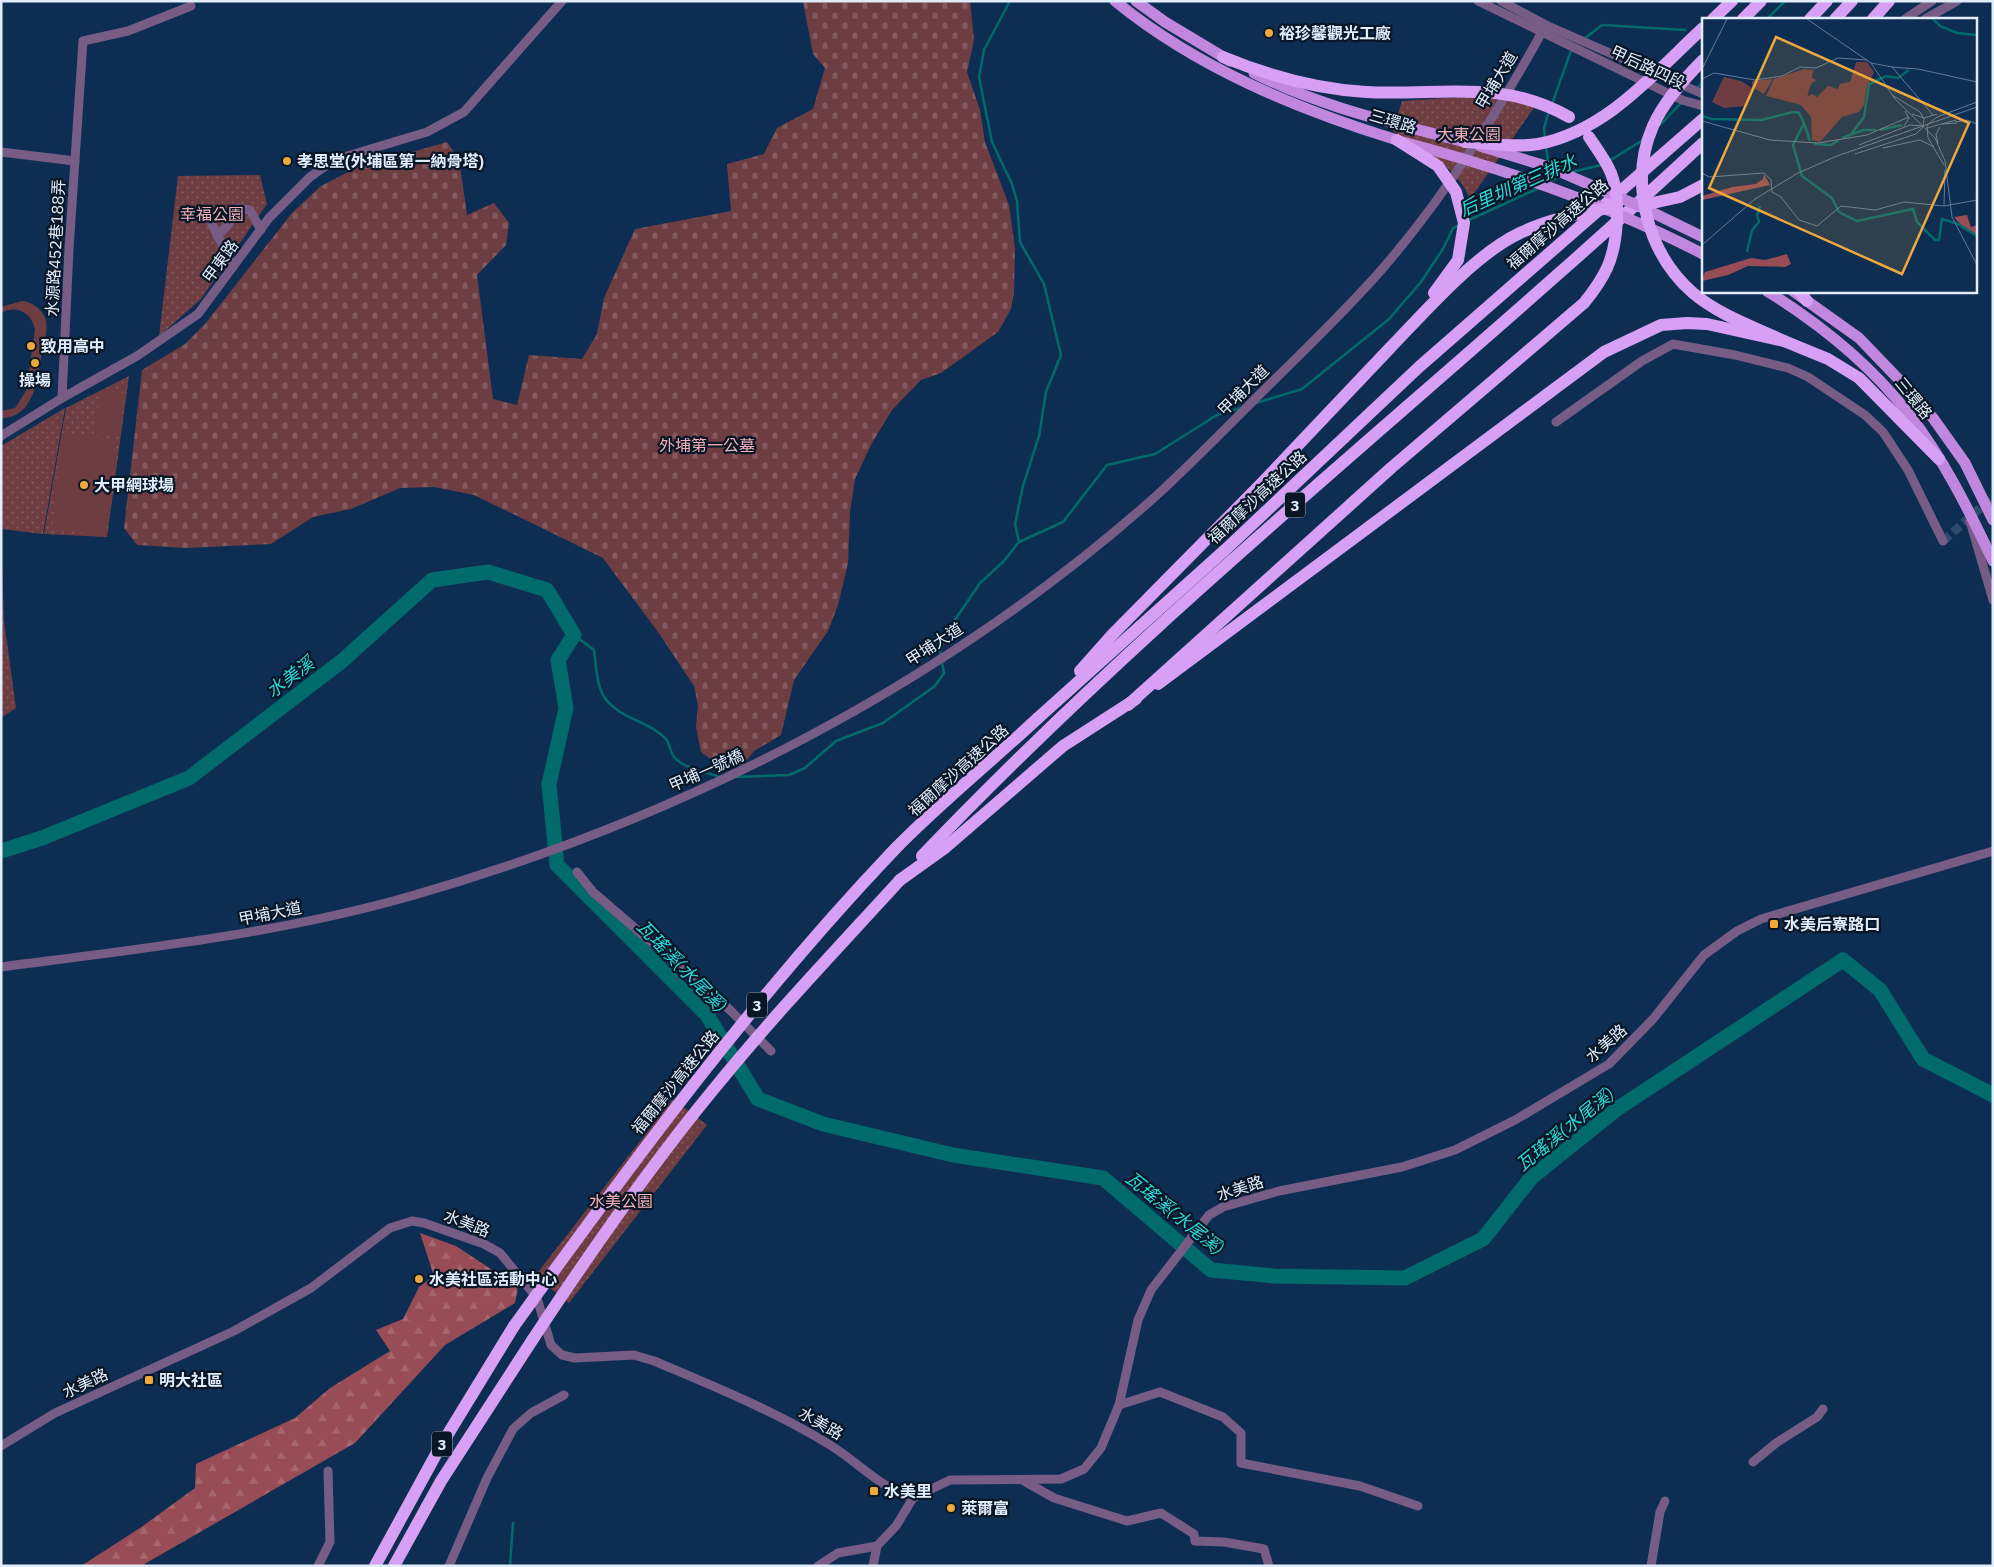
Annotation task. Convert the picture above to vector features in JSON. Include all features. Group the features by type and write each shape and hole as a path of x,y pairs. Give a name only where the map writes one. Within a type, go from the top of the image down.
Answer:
{"highway":[{"path":"1714,18 1732,1"},
{"path":"1744,18 1761,1"},
{"path":"1811,18 1827,1"},
{"path":"1836,18 1852,1"},
{"path":"1874,18 1889,1"},
{"path":"1465,142 1536,144 1560,139 1582,130 1636,92 1702,29"},
{"path":"1128,705 1391,468 1584,303 1600,282 1608,266 1618,214 1616,188 1611,172 1589,137 1570,117 1537,101 1505,93 1474,90 1400,93 1326,88 1288,80 1222,57"},
{"path":"1702,61 1662,107 1652,128 1644,158 1642,183 1649,224 1664,260 1676,277 1694,294 1720,310 1784,342 1828,360 1859,378 1939,459"},
{"name":"福爾摩沙高速公路","path":"375,1566 440,1447 514,1326 635,1158 762,1000 896,848 1225,550 1419,367 1702,120"},
{"path":"1390,348 1444,281 1458,260 1464,224 1456,192 1438,166 1397,140"},
{"name":"福爾摩沙高速公路","path":"394,1566 441,1481 574,1275 712,1090 775,1017 900,880 983,793 1175,612 1622,218 1702,144"},
{"path":"1639,206 1680,196 1702,185"},
{"path":"1038,718 1112,635 1255,490 1390,348 1452,286 1493,249 1519,233 1545,223 1578,213 1608,208"},
{"path":"900,880 946,847 1063,746 1128,705 1604,352 1661,325 1687,323 1707,324 1784,342"}],"main road":[{"name":"三環路","path":"1116,1 1189,52 1249,85 1347,125 1458,156 1608,208 1702,254"},
{"name":"三環路","path":"1136,1 1222,57 1266,79 1359,114 1465,142 1548,167 1639,206 1702,237"},
{"path":"1608,208 1639,206"},
{"name":"三環路","path":"1769,292 1830,334 1860,360 1908,412 1965,502 1993,561"},
{"name":"三環路","path":"1803,296 1858,338 1907,388 1949,441 1980,492 1993,520"}],"street":[{"name":"甲東路","path":"1,436 62,398 137,356 198,314 261,230 297,189 322,167 334,160 427,132 464,112 562,1"},
{"path":"1478,1 1541,34"},
{"path":"1501,1 1546,25"},
{"path":"1906,18 1932,1"},
{"path":"1927,18 1958,1"},
{"name":"水源路452巷188弄","path":"62,398 69,249 83,40 128,31 191,6"},
{"name":"甲埔大道","path":"879,696 955,649 1079,560 1156,496 1358,296 1412,232 1459,168 1546,25"},
{"name":"甲后路四段","path":"1546,25 1702,94"},
{"name":"甲后路四段","path":"1541,34 1682,100 1702,106"},
{"path":"1,152 76,161"},
{"path":"217,236 230,224 228,216 237,208 250,210 261,230"},
{"path":"211,222 233,267"},
{"path":"1556,422 1642,361 1673,344 1735,355 1788,368 1808,377 1865,415 1883,432 1908,470 1943,541"},
{"path":"1980,492 1993,511"},
{"path":"1965,502 1993,600"},
{"name":"甲埔一號橋","path":"538,855 646,814 770,758 879,696"},
{"name":"水美路","path":"1119,1405 1138,1320 1152,1290 1209,1215 1224,1207 1279,1191 1402,1167 1455,1150 1516,1120 1609,1064 1653,1019 1704,955 1738,930 1761,919 1993,851"},
{"name":"甲埔大道","path":"1,967 227,936 323,918 408,897 538,855"},
{"path":"577,872 594,892 730,1010 771,1051"},
{"name":"水美路","path":"1,1446 55,1413 234,1331 311,1288 390,1228 412,1221 424,1223 484,1244 500,1253 537,1298 550,1345 562,1355 575,1358 634,1355 654,1360 788,1422 836,1449 896,1493 913,1498"},
{"path":"873,1566 877,1546 896,1526 913,1498 950,1480 1024,1481 1061,1479 1084,1470 1101,1448 1119,1405 1160,1392 1223,1417 1241,1433 1241,1463 1360,1486 1418,1506"},
{"path":"450,1566 487,1478 508,1436 531,1413 564,1395"},
{"path":"1753,1462 1776,1443 1817,1417 1823,1409"},
{"path":"318,1566 330,1542 328,1470"},
{"path":"1024,1481 1054,1498 1127,1521 1161,1513 1194,1534 1195,1541 1224,1542 1264,1549 1269,1566"},
{"path":"1651,1566 1660,1512 1665,1500"},
{"path":"818,1566 838,1553 877,1546"}],"green space":[{"name":"外埔第一公墓","path":"803,1 970,1 974,40 967,72 980,110 985,142 1009,205 1015,249 1014,292 1011,309 998,332 941,373 921,380 892,410 872,443 855,479 850,512 848,563 838,605 828,631 794,680 781,735 754,751 743,765 720,766 701,752 696,727 698,705 694,686 658,632 603,558 474,495 434,487 400,488 351,509 313,517 271,544 185,548 137,545 124,528 142,370 185,344 205,324 292,213 321,186 356,168 447,142 459,159 467,215 494,203 509,223 506,245 477,275 493,399 517,405 529,355 582,359 597,334 604,298 635,229 731,211 727,164 764,154 777,128 813,109 825,68 813,54"},
{"name":"大東公園","path":"1477,96 1536,105 1470,199 1456,177 1438,159 1393,131 1402,101"},
{"name":"幸福公園","path":"260,175 267,204 200,300 159,336 178,176"},
{"name":"操場","path":"22,301 39,308 46,322 46,336 36,385 28,404 12,416 1,418 1,411 15,408 26,391 35,330 31,319 23,312 13,309 1,313 1,307"},
{"name":"大甲網球場","path":"129,376 107,537 44,534 66,408"},
{"path":"99,391 124,393 120,435 95,433"},
{"path":"65,408 43,534 1,529 1,446"},
{"name":"大甲網球場","path":"62,434 116,439 106,535 52,530"},
{"path":"1,535 4,621 16,708 1,718"},
{"name":"水美公園","path":"673,1099 707,1125 569,1303 535,1276"},
{"path":"420,1233 456,1246 518,1287 515,1303 445,1345 355,1443 141,1566 81,1566 140,1528 195,1488 196,1464 295,1418 330,1388 390,1351 376,1330 403,1319 419,1287 434,1276"}],"waterway":[{"path":"1010,1 984,50 979,77 992,142 1012,184 1017,201 1020,242 1044,284 1061,355 1046,392 1039,436 1023,486 1015,524 1019,542"},
{"name":"后里圳第三排水","path":"1768,18 1785,1"},
{"path":"1584,39 1602,25 1685,30"},
{"path":"1552,104 1572,48"},
{"name":"后里圳第三排水","path":"1697,88 1702,83"},
{"name":"后里圳第三排水","path":"1660,125 1682,102"},
{"path":"1545,137 1544,128 1549,111"},
{"name":"后里圳第三排水","path":"1609,161 1643,140"},
{"path":"1546,145 1548,162"},
{"name":"后里圳第三排水","path":"1571,172 1602,165"},
{"path":"1549,170 1551,182"},
{"name":"后里圳第三排水","path":"1548,183 1561,176"},
{"name":"后里圳第三排水","path":"1467,221 1539,188"},
{"name":"后里圳第三排水","path":"1256,403 1302,389 1389,319 1421,282 1443,249 1453,228 1460,225"},
{"name":"后里圳第三排水","path":"735,777 789,775 805,768 836,741 883,723 935,686 944,673 940,652 946,633 980,583 1003,562 1019,542 1063,522 1107,465 1155,454 1217,415 1241,408"},
{"name":"瓦瑤溪(水尾溪)","path":"1,851 42,838 189,778 342,661 432,580 488,572 547,590 574,635 558,660 566,708 549,784 557,865 707,1015 758,1099 823,1124 953,1155 1103,1178 1211,1270 1274,1276 1405,1278 1483,1239 1531,1178 1617,1109 1843,960 1880,990 1923,1059 1993,1095"},
{"name":"后里圳第三排水","path":"574,635 594,650 599,684 603,695 609,703 624,714 659,733 666,739 673,755 678,761 689,767 720,777"},
{"path":"510,1566 513,1523"}],"tunnel":[{"path":"1943,541 1993,497"}],"place":[{"name":"裕珍馨觀光工廠","path":"1269,33"},
{"name":"孝思堂(外埔區第一納骨塔)","path":"287,161"},
{"name":"致用高中","path":"31,346"},
{"name":"操場","path":"35,363"},
{"name":"大甲網球場","path":"84,485"},
{"name":"水美后寮路口","path":"1774,924"},
{"name":"水美社區活動中心","path":"419,1279"},
{"name":"明大社區","path":"149,1380"},
{"name":"水美里","path":"874,1491"},
{"name":"萊爾富","path":"951,1508"}],"water label":[{"name":"水美溪","path":"290,677"}]}
